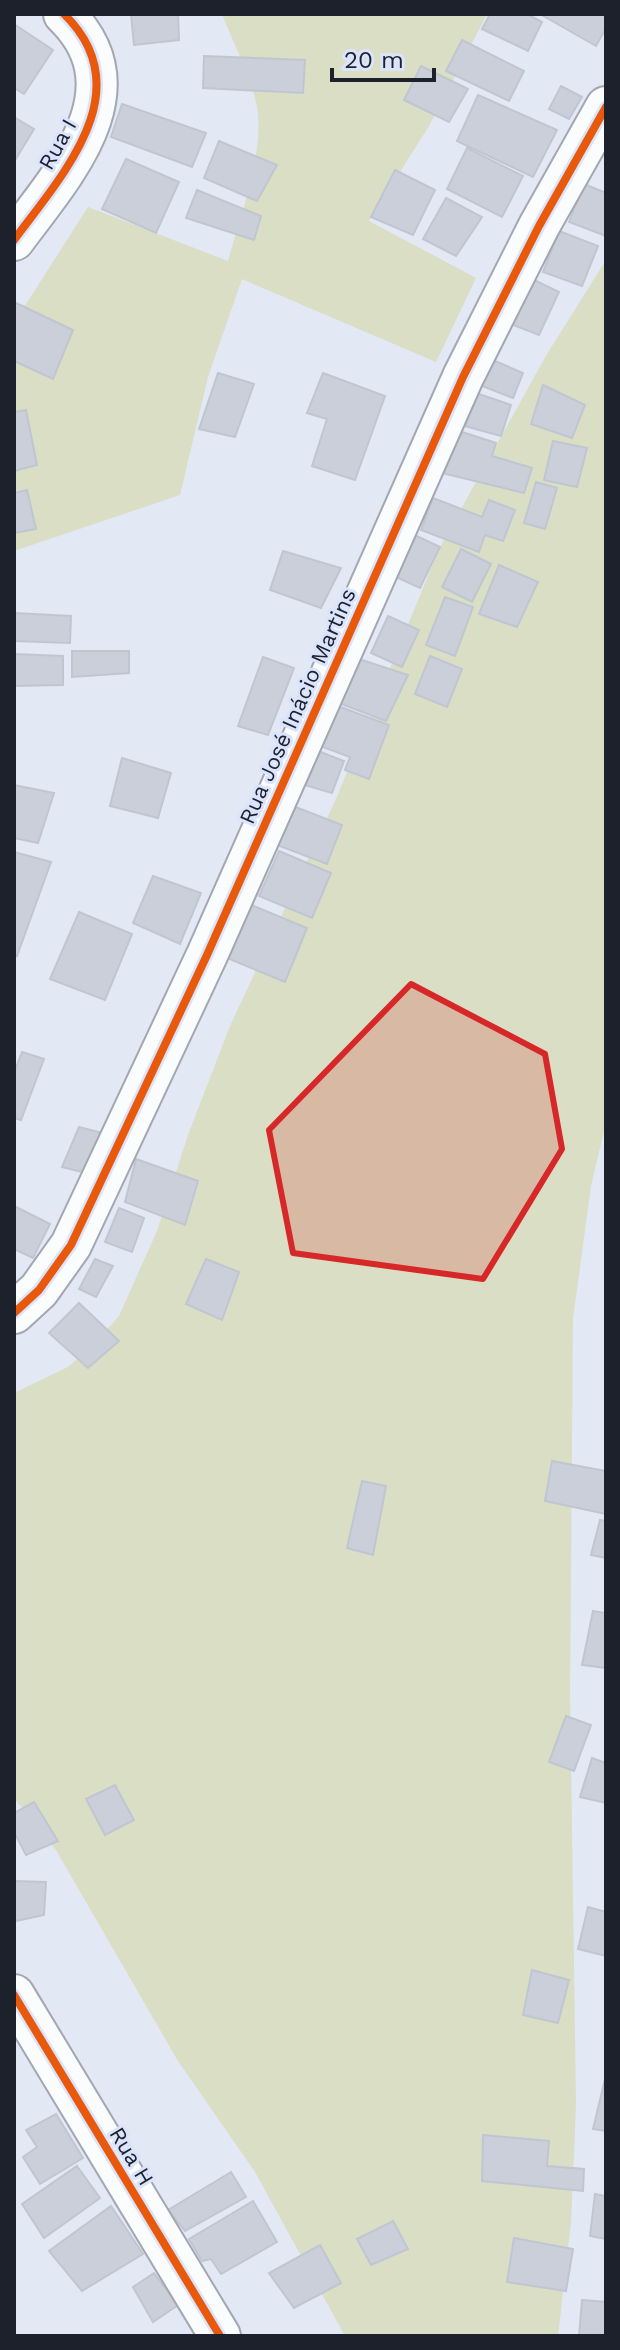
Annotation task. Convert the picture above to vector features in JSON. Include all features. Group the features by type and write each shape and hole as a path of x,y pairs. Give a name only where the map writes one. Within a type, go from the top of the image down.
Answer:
{"street":[{"name":"Rua I","path":"14,240 69,167 92,115 97,80 92,53 78,27 64,14"},
{"name":"Rua José Inácio Martins","path":"14,1313 39,1290 71,1245 207,955 463,377 539,226 606,107"},
{"name":"Rua H","path":"14,1995 220,2336"}],"highlighted area":[{"path":"411,984 545,1054 562,1149 483,1279 293,1253 269,1130"}],"green space":[{"path":"222,14 487,14 429,126 369,221 476,278 436,362 242,279 208,377 180,495 14,551 14,323 88,207 228,261 251,181 258,119 249,80"},
{"path":"606,260 606,1122 591,1186 573,1319 570,1691 576,2104 571,2222 558,2336 345,2336 255,2172 178,2061 56,1850 14,1798 14,1393 68,1367 119,1316 157,1231 188,1135 230,1026 336,799 440,547 547,354"}],"building":[{"path":"131,14 178,14 179,40 134,45"},
{"path":"490,14 527,14 542,22 528,51 482,29"},
{"path":"540,14 606,14 606,28 596,46"},
{"path":"14,24 53,50 24,94 14,88"},
{"path":"462,40 524,71 509,101 446,71"},
{"path":"204,56 305,60 303,93 203,88"},
{"path":"421,66 468,89 449,122 404,100"},
{"path":"561,86 582,97 569,119 549,109"},
{"path":"478,95 557,130 533,177 457,141"},
{"path":"122,104 206,133 192,167 111,137"},
{"path":"14,117 34,129 14,162"},
{"path":"219,141 277,165 257,201 204,178"},
{"path":"467,148 523,176 502,217 447,189"},
{"path":"126,159 179,182 156,233 102,209"},
{"path":"395,170 435,190 413,235 371,217"},
{"path":"584,184 606,193 606,236 569,222"},
{"path":"197,190 261,216 254,240 186,218"},
{"path":"446,198 482,217 456,256 423,239"},
{"path":"559,231 598,246 582,286 543,272"},
{"path":"530,278 559,292 539,335 508,323"},
{"path":"14,302 73,330 53,379 14,361"},
{"path":"488,358 523,373 513,398 477,384"},
{"path":"218,373 254,384 235,437 199,429"},
{"path":"323,373 385,396 355,480 312,466 327,419 307,413"},
{"path":"543,385 585,405 572,438 531,424"},
{"path":"476,393 511,405 501,436 465,426"},
{"path":"26,410 37,465 14,471 14,412"},
{"path":"456,430 496,443 492,456 532,468 524,493 442,473"},
{"path":"553,441 587,448 577,487 544,480"},
{"path":"536,482 557,488 545,529 524,523"},
{"path":"27,490 36,529 14,533 14,493"},
{"path":"433,498 482,517 489,500 515,510 503,541 485,535 479,552 421,530"},
{"path":"404,530 440,547 420,588 385,572"},
{"path":"461,549 491,564 472,602 442,587"},
{"path":"283,551 341,568 321,608 270,590"},
{"path":"499,565 538,582 517,627 479,614"},
{"path":"445,597 473,607 455,656 426,645"},
{"path":"14,613 71,616 70,643 14,641"},
{"path":"388,616 419,630 402,667 371,653"},
{"path":"72,651 129,651 129,673 72,677"},
{"path":"14,654 63,656 63,685 14,686"},
{"path":"430,656 462,669 447,707 415,694"},
{"path":"263,657 294,668 268,735 238,726"},
{"path":"359,659 408,675 386,721 341,704"},
{"path":"335,705 389,725 369,779 345,770 350,757 320,746"},
{"path":"318,751 344,761 332,793 305,785"},
{"path":"122,758 171,773 158,818 110,806"},
{"path":"14,785 54,793 38,843 14,838"},
{"path":"293,806 342,825 327,864 277,845"},
{"path":"279,851 331,873 312,918 259,896"},
{"path":"14,852 51,862 17,956 14,953"},
{"path":"153,876 201,893 180,944 133,923"},
{"path":"249,904 307,928 285,982 227,958"},
{"path":"79,912 132,934 105,1000 50,979"},
{"path":"22,1052 44,1059 21,1120 14,1118 14,1073"},
{"path":"79,1127 106,1134 90,1174 62,1167"},
{"path":"136,1159 198,1181 185,1225 125,1202"},
{"path":"14,1206 50,1224 33,1258 14,1249"},
{"path":"119,1208 144,1218 132,1252 105,1242"},
{"path":"95,1259 113,1266 96,1297 79,1289"},
{"path":"206,1259 239,1272 222,1320 186,1304"},
{"path":"79,1303 119,1341 88,1368 49,1333"},
{"path":"552,1461 606,1471 606,1514 545,1501"},
{"path":"362,1481 386,1486 373,1555 347,1548"},
{"path":"600,1520 606,1521 606,1558 591,1555"},
{"path":"593,1611 606,1613 606,1668 582,1665"},
{"path":"566,1716 591,1725 574,1771 549,1762"},
{"path":"592,1758 606,1763 606,1803 580,1797"},
{"path":"115,1785 134,1820 105,1835 86,1799"},
{"path":"34,1802 58,1841 26,1855 14,1832 14,1813"},
{"path":"14,1881 46,1882 44,1915 16,1921"},
{"path":"588,1907 606,1912 606,1956 578,1949"},
{"path":"532,1970 569,1980 558,2023 523,2015"},
{"path":"606,2079 606,2131 593,2129"},
{"path":"56,2114 83,2158 40,2184 23,2157 37,2147 26,2130"},
{"path":"483,2135 549,2141 547,2166 584,2169 583,2191 482,2181"},
{"path":"77,2166 100,2198 44,2238 22,2204"},
{"path":"231,2172 246,2197 185,2231 168,2210"},
{"path":"595,2194 606,2196 606,2239 590,2236"},
{"path":"253,2201 277,2242 221,2274 211,2259 202,2261 189,2239"},
{"path":"111,2206 143,2254 82,2291 49,2251"},
{"path":"393,2221 408,2249 371,2265 357,2239"},
{"path":"514,2238 573,2249 566,2291 507,2282"},
{"path":"320,2245 341,2283 294,2308 269,2273"},
{"path":"154,2273 178,2305 153,2322 133,2287"},
{"path":"582,2300 606,2302 606,2336 579,2336"}],"cycle path":[{"path":"14,240 71,160 86,131 95,102 96,72 86,43 64,14"},
{"path":"14,1313 39,1290 71,1245 207,955 463,377 539,226 606,107"},
{"path":"14,1995 220,2336"}]}
